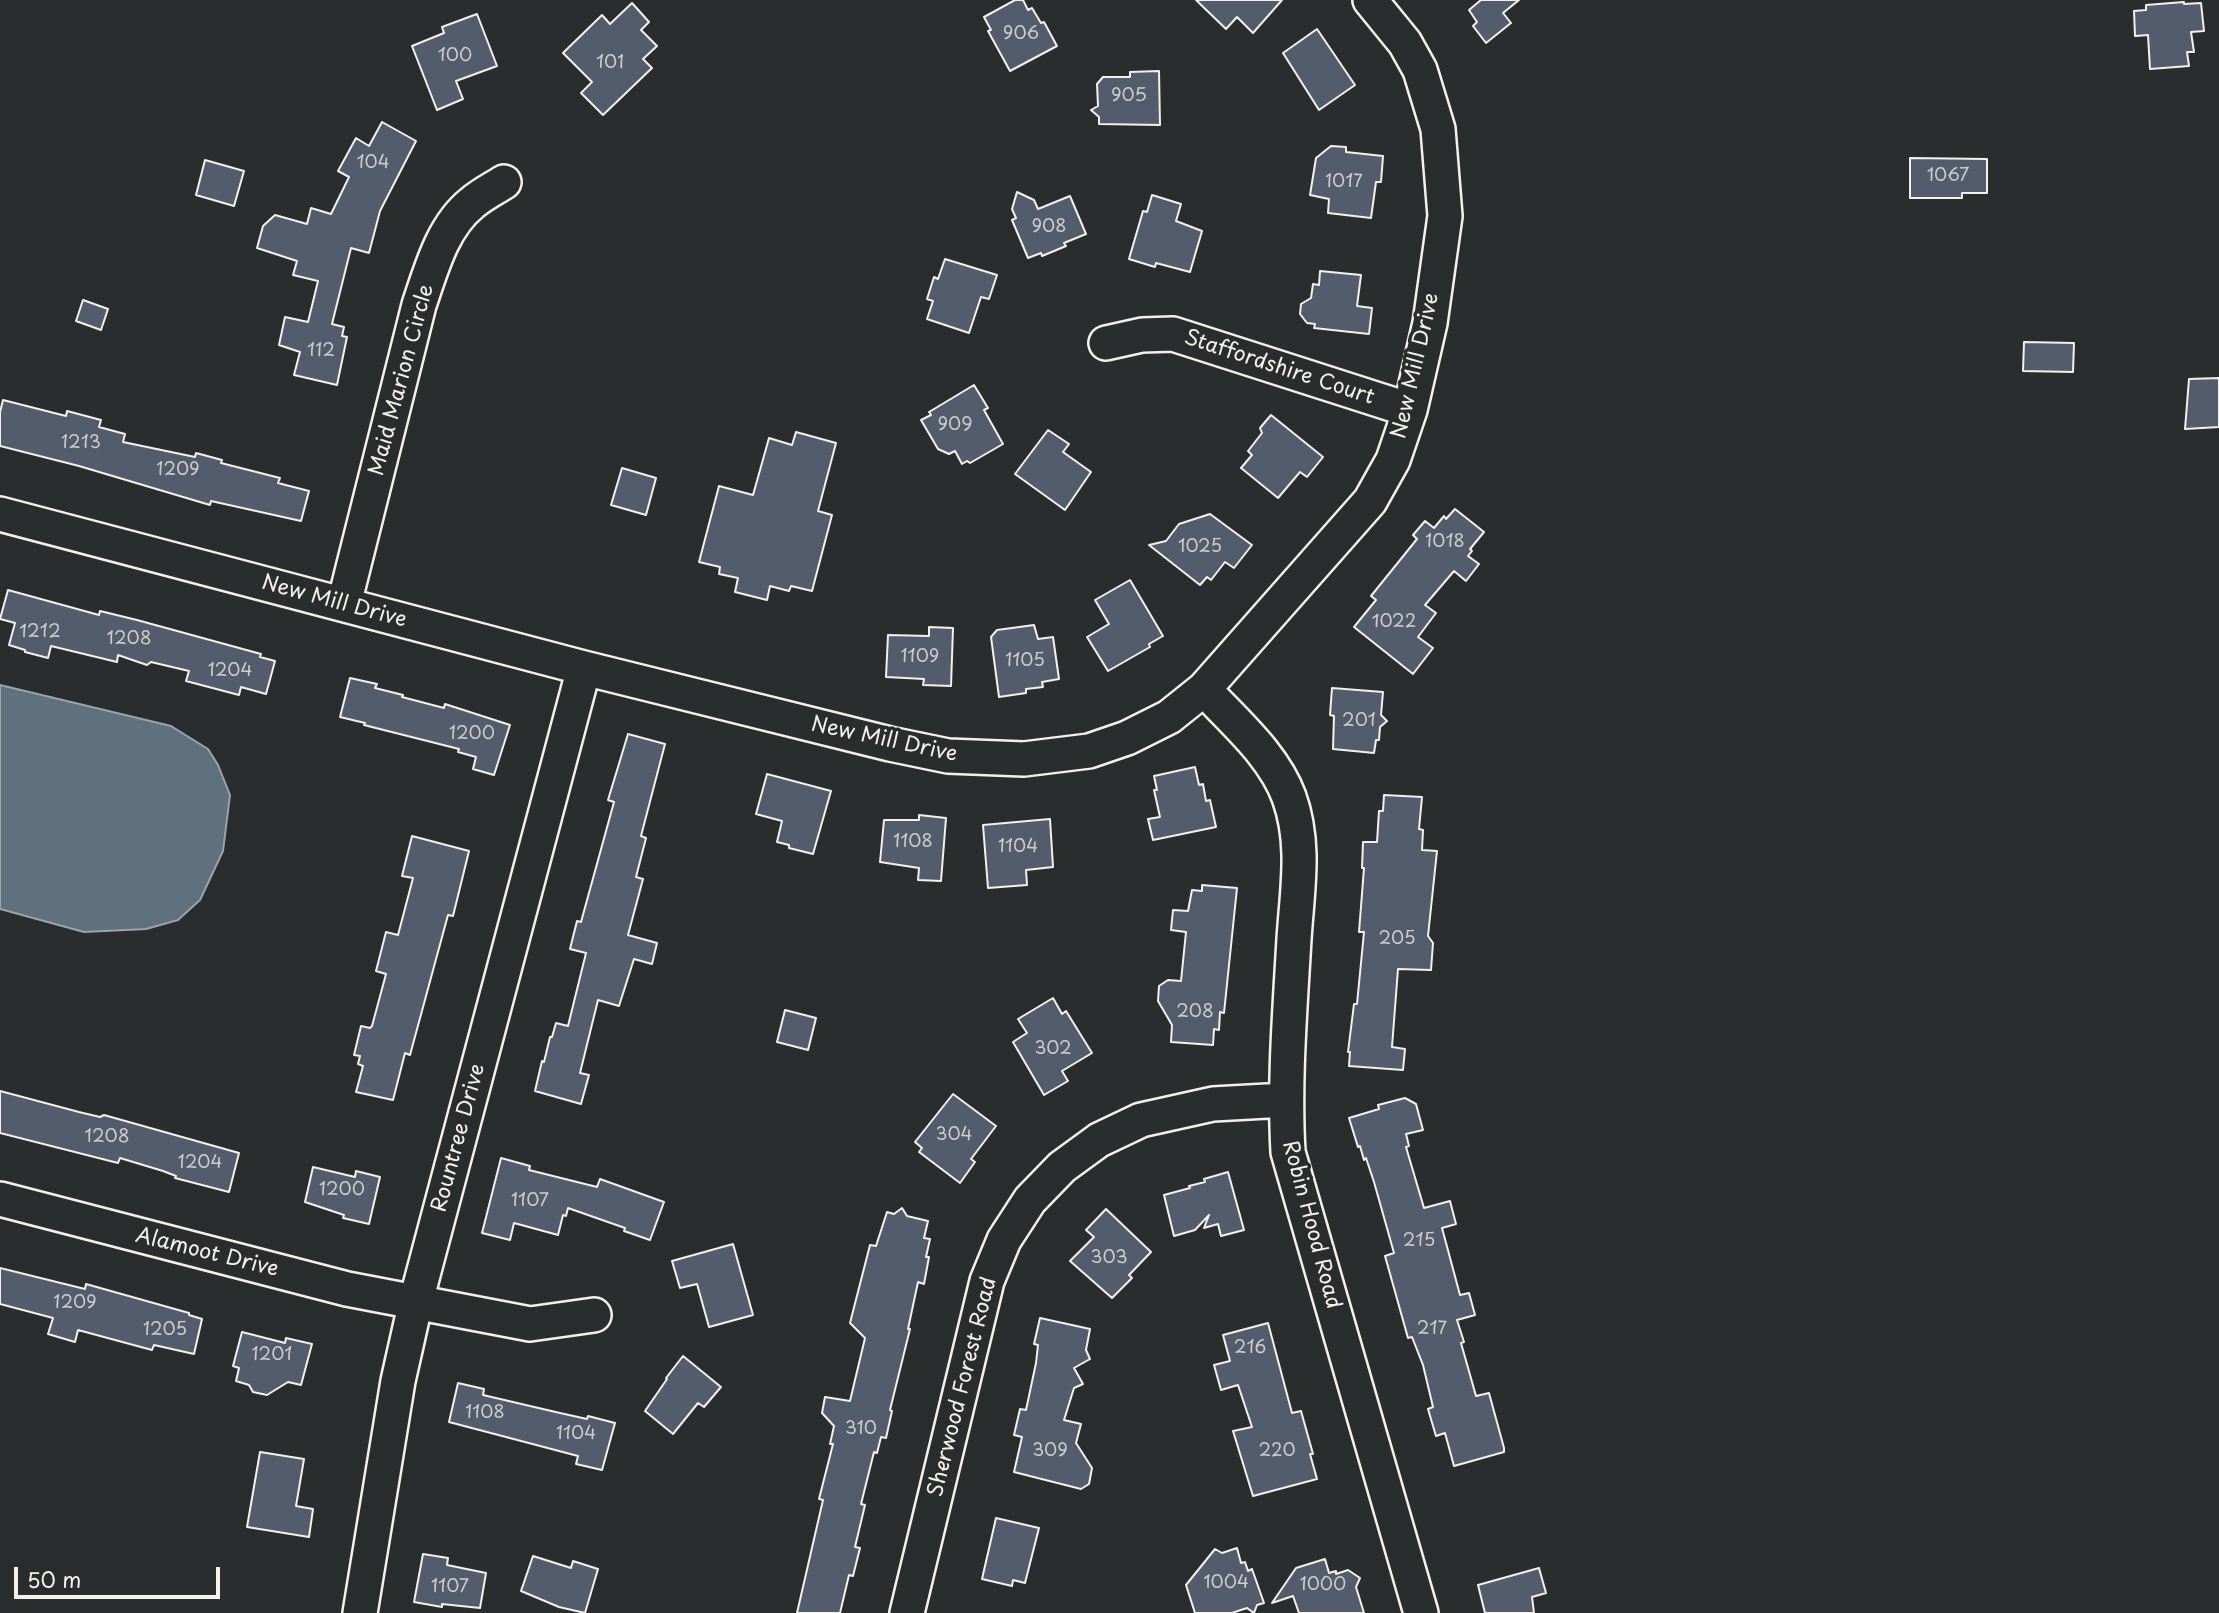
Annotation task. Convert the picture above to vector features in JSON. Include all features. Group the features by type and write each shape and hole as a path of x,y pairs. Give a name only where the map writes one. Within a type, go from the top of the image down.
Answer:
{"street":[{"name":"New Mill Drive","path":"0,514 584,668 948,756 1024,759 1089,751 1128,738 1169,717 1204,689 1370,501 1394,460 1410,410 1430,323 1445,216 1438,129 1420,70 1405,43 1370,0"},
{"name":"Maid Marion Circle","path":"344,604 419,305 436,258 451,227 470,204 504,182"},
{"name":"Staffordshire Court","path":"1106,343 1142,335 1173,334 1410,410"},
{"name":"Rountree Drive","path":"360,1613 398,1381 416,1301 584,668"},
{"name":"Robin Hood Road","path":"1204,689 1272,764 1289,797 1298,832 1301,864 1285,1100 1287,1152 1421,1613"},
{"name":"Sherwood Forest Road","path":"907,1613 987,1281 1004,1240 1030,1200 1062,1167 1099,1140 1141,1120 1213,1104 1285,1100"},
{"name":"Alamoot Drive","path":"0,1199 347,1289 530,1324 594,1315"}],"water":[{"path":"0,685 171,726 208,749 218,765 230,795 223,851 200,900 178,920 146,929 84,932 0,909"}],"building":[{"path":"1015,0 1023,0 1028,10 1032,8 1041,23 1044,22 1057,46 1010,71 988,31 991,30 984,17"},
{"path":"1196,0 1282,0 1253,33 1237,17 1226,29"},
{"path":"1481,0 1519,0 1503,13 1511,23 1486,43 1473,26 1477,22 1469,10"},
{"path":"632,3 649,22 641,30 657,46 643,59 652,68 603,115 581,93 592,82 563,53 602,15 610,24"},
{"path":"2201,3 2204,31 2191,32 2194,52 2187,52 2189,66 2150,69 2148,35 2135,36 2134,11 2146,10 2146,5"},
{"path":"477,14 497,66 456,81 463,99 437,110 412,46 444,33 442,27"},
{"path":"1317,29 1355,85 1319,110 1283,53"},
{"path":"1159,71 1160,125 1099,124 1099,117 1091,110 1098,106 1097,84 1103,77 1130,77 1130,72"},
{"path":"382,122 416,141 380,211 369,253 351,248 332,324 344,327 342,336 347,337 337,385 294,375 300,352 279,345 285,317 308,322 318,281 293,275 297,261 257,248 263,226 275,215 307,224 311,208 331,214 349,177 338,171 356,138 369,146"},
{"path":"1331,146 1346,147 1346,152 1383,156 1381,182 1376,182 1371,218 1328,213 1329,199 1310,195 1316,158"},
{"path":"1910,158 1987,159 1987,193 1962,193 1962,198 1910,198"},
{"path":"205,160 244,171 234,206 196,195"},
{"path":"1017,192 1034,200 1038,209 1070,196 1086,234 1042,256 1041,253 1028,258 1012,220 1016,218 1012,209"},
{"path":"1152,195 1181,204 1176,221 1202,231 1190,272 1156,263 1155,267 1129,259 1143,211 1147,212"},
{"path":"945,259 997,275 989,299 981,297 969,333 927,319 933,301 927,299 934,277 938,279"},
{"path":"1320,271 1361,275 1357,306 1372,308 1369,334 1314,328 1315,324 1307,323 1300,314 1301,304 1311,298 1313,284 1319,285"},
{"path":"83,300 108,309 101,330 76,321"},
{"path":"2024,342 2074,343 2073,372 2023,371"},
{"path":"2219,378 2219,427 2185,429 2189,379"},
{"path":"974,385 988,408 984,410 1003,444 970,463 967,461 962,464 955,451 949,454 938,449 921,420 931,415 929,412"},
{"path":"3,400 66,416 67,411 101,420 99,427 125,434 123,442 195,457 196,453 222,460 221,463 280,478 278,483 309,491 301,521 211,501 210,505 79,466 0,446 0,412"},
{"path":"1271,415 1323,457 1307,477 1300,472 1278,498 1241,468 1252,455 1248,451 1262,433 1260,428"},
{"path":"1048,430 1069,444 1063,452 1091,472 1065,510 1015,474"},
{"path":"796,432 836,443 818,511 832,515 812,591 791,586 789,591 770,586 767,600 735,592 738,578 719,574 720,567 699,562 719,486 753,495 769,438 792,445"},
{"path":"622,468 656,478 646,515 611,505"},
{"path":"1455,509 1484,532 1470,549 1472,551 1468,556 1479,564 1466,581 1454,571 1425,605 1436,613 1418,637 1433,648 1413,674 1354,627 1376,600 1371,596 1417,539 1413,535 1425,521 1434,528 1444,516 1446,519"},
{"path":"1210,514 1252,545 1234,568 1225,562 1211,580 1207,577 1200,585 1149,545 1166,541 1179,524"},
{"path":"1130,580 1163,636 1149,644 1150,647 1108,671 1087,637 1109,624 1095,600"},
{"path":"8,590 99,615 100,611 137,620 261,654 260,657 275,661 266,694 241,687 239,695 186,681 189,671 151,662 147,665 118,655 117,662 51,646 48,658 25,652 9,645 15,623 0,619"},
{"path":"1034,625 1038,639 1053,637 1059,679 1042,682 1043,687 1026,689 1026,693 999,697 991,637 997,630"},
{"path":"929,627 953,628 951,686 923,685 924,679 886,677 888,635 929,636"},
{"path":"350,678 377,684 375,688 403,695 402,697 444,708 445,704 510,725 494,775 473,769 476,757 458,752 459,749 340,717"},
{"path":"1332,688 1383,692 1381,715 1387,721 1380,727 1374,753 1333,749 1334,716 1330,715"},
{"path":"628,734 665,744 641,836 646,838 636,877 643,879 628,935 657,943 652,964 634,959 619,1006 598,1000 580,1073 589,1075 581,1104 535,1091 542,1061 544,1062 556,1023 568,1026 586,953 570,949 577,921 581,922 614,802 608,800"},
{"path":"1195,767 1199,785 1203,784 1206,801 1210,800 1216,827 1153,840 1148,819 1160,817 1154,776"},
{"path":"767,774 831,791 813,854 777,842 782,821 756,814"},
{"path":"1384,795 1422,797 1419,829 1423,830 1422,850 1437,851 1428,936 1433,943 1431,970 1398,969 1392,1047 1405,1049 1403,1070 1349,1066 1348,1052 1354,1004 1357,1004 1364,932 1359,932 1364,868 1363,842 1377,842 1379,811 1383,811"},
{"path":"919,815 946,818 941,881 918,880 919,868 880,862 884,820 919,820"},
{"path":"1050,819 1053,867 1026,870 1027,885 988,888 983,825"},
{"path":"412,836 469,851 453,916 448,915 410,1055 405,1053 393,1100 356,1092 363,1066 358,1064 360,1056 354,1055 361,1026 372,1026 386,974 376,971 386,932 398,935 413,878 402,876"},
{"path":"1202,885 1237,888 1224,1013 1220,1012 1219,1030 1214,1029 1213,1045 1171,1042 1172,1025 1158,1001 1159,986 1168,980 1181,981 1186,932 1171,930 1173,910 1188,911 1192,890 1202,891"},
{"path":"1053,998 1062,1014 1066,1011 1092,1053 1062,1071 1068,1081 1044,1095 1013,1042 1027,1033 1018,1019"},
{"path":"785,1010 816,1018 808,1050 777,1042"},
{"path":"0,1091 100,1117 104,1115 239,1153 229,1192 175,1178 176,1176 163,1171 120,1158 118,1163 0,1133"},
{"path":"953,1094 996,1126 971,1159 975,1162 960,1183 919,1152 922,1148 915,1142"},
{"path":"1405,1098 1416,1104 1423,1130 1406,1134 1409,1146 1406,1147 1424,1208 1450,1201 1456,1224 1442,1228 1460,1295 1469,1293 1475,1315 1457,1320 1464,1342 1461,1343 1476,1396 1489,1393 1504,1448 1504,1452 1454,1466 1445,1433 1436,1436 1428,1409 1433,1407 1423,1365 1412,1337 1408,1338 1385,1256 1394,1253 1366,1158 1364,1160 1360,1146 1358,1147 1349,1118 1379,1109 1378,1105"},
{"path":"501,1158 530,1166 529,1170 597,1187 600,1179 664,1202 650,1240 568,1208 566,1216 563,1215 558,1235 514,1223 510,1240 482,1233"},
{"path":"313,1167 355,1177 356,1171 380,1177 369,1224 343,1218 344,1215 305,1202"},
{"path":"1228,1172 1244,1230 1221,1236 1218,1224 1204,1228 1209,1215 1195,1230 1174,1236 1164,1195 1190,1188 1189,1186 1205,1182 1204,1179"},
{"path":"902,1208 907,1216 928,1221 924,1238 930,1239 926,1257 929,1257 924,1284 918,1282 886,1438 881,1437 877,1453 874,1452 861,1504 865,1505 855,1547 860,1548 853,1576 849,1575 840,1613 797,1613 823,1500 819,1499 833,1444 830,1444 834,1426 822,1413 825,1397 850,1401 865,1338 850,1323 870,1245 876,1246 887,1212 894,1214"},
{"path":"1106,1209 1151,1252 1129,1275 1132,1278 1112,1298 1070,1261 1094,1237 1086,1230"},
{"path":"733,1244 753,1315 709,1327 697,1284 680,1288 672,1261"},
{"path":"0,1268 85,1289 86,1284 189,1313 202,1319 194,1354 154,1345 152,1350 78,1330 75,1342 48,1334 53,1318 0,1304"},
{"path":"1040,1318 1090,1329 1086,1350 1090,1359 1074,1368 1083,1384 1074,1388 1064,1420 1081,1424 1076,1443 1092,1468 1089,1484 1081,1489 1014,1472 1022,1437 1014,1435 1020,1409 1026,1410 1036,1363 1038,1345 1034,1344"},
{"path":"1268,1323 1292,1413 1301,1411 1317,1479 1253,1496 1233,1431 1252,1427 1238,1385 1221,1390 1214,1365 1230,1361 1223,1335"},
{"path":"242,1332 285,1343 286,1338 312,1344 301,1385 288,1382 267,1395 253,1392 249,1385 236,1381 239,1368 233,1366"},
{"path":"683,1356 721,1387 704,1407 698,1403 673,1434 645,1411"},
{"path":"458,1383 484,1389 483,1395 615,1423 602,1470 576,1464 578,1456 449,1422"},
{"path":"260,1452 304,1459 296,1506 313,1509 309,1537 247,1527"},
{"path":"996,1518 1039,1528 1025,1583 1013,1580 1012,1586 982,1579"},
{"path":"1237,1548 1241,1563 1245,1562 1248,1571 1252,1569 1264,1603 1257,1605 1254,1613 1247,1608 1232,1613 1195,1613 1186,1585 1215,1549 1222,1553"},
{"path":"423,1554 448,1558 447,1565 486,1573 480,1608 442,1604 442,1607 414,1602"},
{"path":"533,1556 571,1568 573,1561 598,1569 585,1613 559,1607 521,1591"},
{"path":"1325,1559 1329,1573 1348,1570 1360,1578 1356,1587 1364,1613 1299,1613 1293,1596 1272,1603 1296,1568"},
{"path":"1539,1568 1546,1593 1532,1597 1534,1613 1485,1613 1478,1585"}]}
